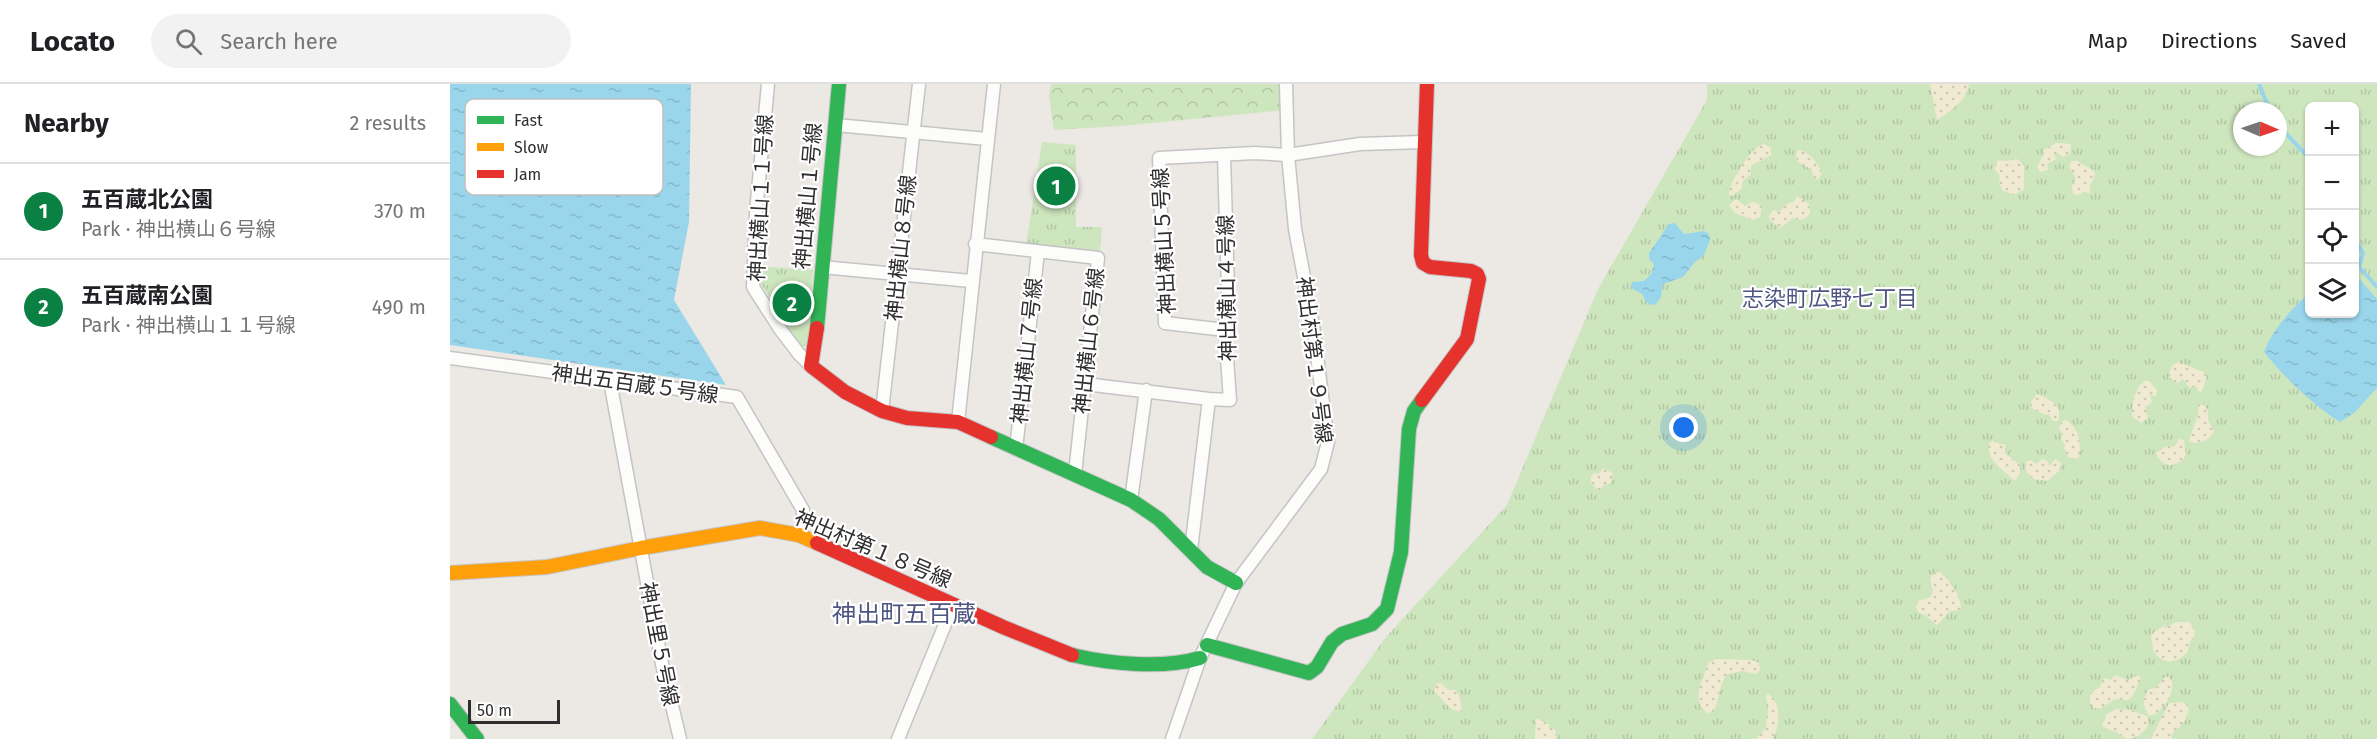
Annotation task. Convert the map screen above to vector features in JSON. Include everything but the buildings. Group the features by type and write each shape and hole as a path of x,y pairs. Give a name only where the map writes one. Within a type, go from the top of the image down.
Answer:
{"street":[{"name":"神出横山１１号線","path":"768,84 756,212 753,287 786,337 811,366"},
{"name":"神出横山１号線","path":"811,366 839,84"},
{"name":"神出横山８号線","path":"882,411 918,84"},
{"path":"958,422 971,281 994,84"},
{"name":"神出村第１９号線","path":"1172,739 1200,658 1236,583 1321,469 1328,442 1313,325 1295,229 1288,154 1286,84"},
{"path":"1207,645 1309,673 1317,667 1332,642 1342,634 1372,624 1387,609 1401,552 1409,429 1414,411 1467,339 1479,279 1477,274 1471,271 1430,267 1423,263 1421,255 1423,142 1427,84"},
{"path":"836,125 987,139"},
{"name":"神出横山５号線","path":"1225,330 1165,323 1159,158 1255,153 1288,154 1360,144 1423,142"},
{"name":"神出横山４号線","path":"1209,399 1230,400 1225,330 1228,293 1224,155"},
{"name":"神出横山６号線","path":"975,244 1098,258 1075,474"},
{"name":"神出横山７号線","path":"1016,449 1038,252"},
{"path":"822,267 971,281"},
{"name":"神出五百蔵５号線","path":"450,358 737,398 803,510 803,522 799,536"},
{"path":"811,366 845,392 882,411 907,418 958,422 1131,500 1159,519 1206,567 1236,583"},
{"name":"神出里５号線","path":"610,381 662,664 680,739"},
{"path":"1085,384 1209,399 1191,550"},
{"path":"1131,500 1146,390"},
{"name":"神出村第１８号線","path":"450,573 547,567 640,548 760,528 799,536 1074,656 1153,664 1179,664 1200,658"},
{"path":"898,739 953,605"},
{"path":"450,704 477,739"}],"green space":[{"path":"1051,84 1283,84 1286,110 1122,126 1054,130 1049,96"},
{"path":"1707,84 2377,84 2377,739 1312,739 1386,637 1507,505 1598,289 1707,100"},
{"path":"1042,142 1076,145 1076,227 1102,227 1100,251 1026,245"},
{"path":"760,266 813,270 808,346 799,346 760,282"}],"sand":[{"path":"1930,84 1969,84 1965,96 1937,120"},
{"path":"2056,143 2071,144 2070,154 2062,157 2058,153 2054,154 2056,159 2047,164 2048,170 2040,172 2037,166 2044,155 2044,150"},
{"path":"1764,144 1771,148 1771,155 1751,166 1751,174 1742,182 1742,188 1729,196 1732,183 1747,158"},
{"path":"1800,150 1810,156 1818,166 1822,173 1818,180 1811,169 1798,162 1797,151"},
{"path":"2017,159 2024,165 2024,189 2014,195 2002,190 1999,182 2000,176 1994,168 1998,160"},
{"path":"2072,161 2077,161 2094,171 2090,193 2073,194 2072,185 2076,179 2069,166"},
{"path":"1797,196 1809,204 1810,213 1802,219 1793,218 1780,228 1770,220 1769,216 1773,210 1779,212 1787,204 1794,202"},
{"path":"1736,199 1745,206 1754,201 1762,207 1760,217 1753,220 1735,213 1729,205"},
{"path":"2179,362 2207,376 2202,391 2199,392 2196,386 2190,388 2183,379 2176,383 2169,377 2171,367"},
{"path":"2144,381 2149,381 2157,390 2156,396 2150,395 2152,402 2145,407 2148,418 2141,423 2132,416 2132,411 2136,393"},
{"path":"2037,394 2054,403 2059,410 2058,421 2053,421 2049,414 2046,415 2031,408 2031,402"},
{"path":"2203,404 2208,410 2208,420 2214,431 2204,441 2197,443 2189,441 2199,406"},
{"path":"2066,420 2074,427 2078,437 2080,448 2078,459 2068,457 2061,439 2063,433 2059,430 2062,421"},
{"path":"2179,439 2184,440 2186,454 2183,460 2167,465 2158,458 2156,453 2167,446 2174,447"},
{"path":"1993,440 1999,444 2005,444 2006,454 2020,465 2020,473 2016,480 2012,479 1992,459 1989,444"},
{"path":"2042,459 2050,466 2055,459 2061,463 2059,471 2047,481 2034,479 2026,472 2026,462 2030,460 2036,464"},
{"path":"1603,468 1613,473 1610,484 1604,485 1599,491 1591,482 1591,476 1594,473 1599,474"},
{"path":"1938,571 1954,588 1961,610 1950,611 1937,625 1919,613 1916,607 1918,601 1931,597 1933,591 1930,580 1932,575"},
{"path":"2176,622 2190,622 2195,632 2194,638 2191,640 2187,653 2179,659 2166,661 2157,656 2154,651 2152,634 2165,625 2164,629"},
{"path":"1716,659 1752,660 1759,663 1760,670 1756,674 1742,671 1727,674 1713,712 1707,713 1699,701 1699,688 1709,662"},
{"path":"2115,675 2128,680 2138,675 2141,679 2128,700 2115,699 2100,709 2094,708 2090,704 2090,694 2100,687 2104,678 2111,680"},
{"path":"2165,677 2169,677 2172,682 2169,698 2163,708 2149,716 2144,705 2145,696 2149,689 2156,688"},
{"path":"1441,683 1448,690 1455,690 1459,695 1462,709 1460,712 1451,709 1434,691 1436,684"},
{"path":"1766,695 1773,698 1778,709 1777,728 1773,739 1756,739 1766,728 1768,710"},
{"path":"2182,702 2188,705 2188,714 2183,724 2173,732 2172,739 2151,739 2169,703"},
{"path":"2116,709 2130,710 2147,716 2149,724 2140,734 2127,739 2102,726 2107,714"},
{"path":"1536,718 1549,724 1549,729 1553,728 1556,731 1556,739 1535,739"}],"water":[{"path":"450,84 691,84 689,222 674,300 726,385 450,345"},
{"path":"1675,223 1684,234 1704,231 1709,234 1710,240 1704,255 1683,277 1663,284 1661,297 1656,304 1652,305 1646,302 1642,294 1631,288 1632,282 1644,281 1651,274 1654,264 1649,259 1649,253 1669,224"},
{"path":"2359,279 2377,299 2377,388 2354,413 2340,422 2299,390 2264,352 2283,320 2305,297 2305,318 2359,318"}],"waterway":[{"path":"2259,84 2266,102"},
{"path":"2287,135 2307,156"},
{"path":"2359,246 2363,253 2359,267 2377,287"}],"traffic: fast":[{"path":"817,328 839,84"},
{"path":"1207,645 1309,673 1317,667 1332,642 1342,634 1372,624 1387,609 1401,552 1409,429 1414,411 1422,400"},
{"path":"991,437 1131,500 1159,519 1207,567 1236,583"},
{"path":"1072,655 1136,664 1170,663 1200,658"},
{"path":"450,704 477,739"}],"traffic: slow":[{"path":"450,573 547,567 760,528 799,535 817,543"}],"traffic: jam":[{"path":"1422,400 1467,339 1479,279 1477,274 1471,271 1430,267 1423,263 1421,255 1427,84"},
{"path":"817,328 811,366 845,392 882,411 907,418 958,422 991,437"},
{"path":"817,543 1003,627 1072,655"}],"place":[{"name":"五百蔵北公園","path":"1056,186"},
{"name":"五百蔵南公園","path":"792,303"}],"district":[{"name":"志染町広野七丁目","path":"1830,298"},
{"name":"神出町五百蔵","path":"904,614"}]}
